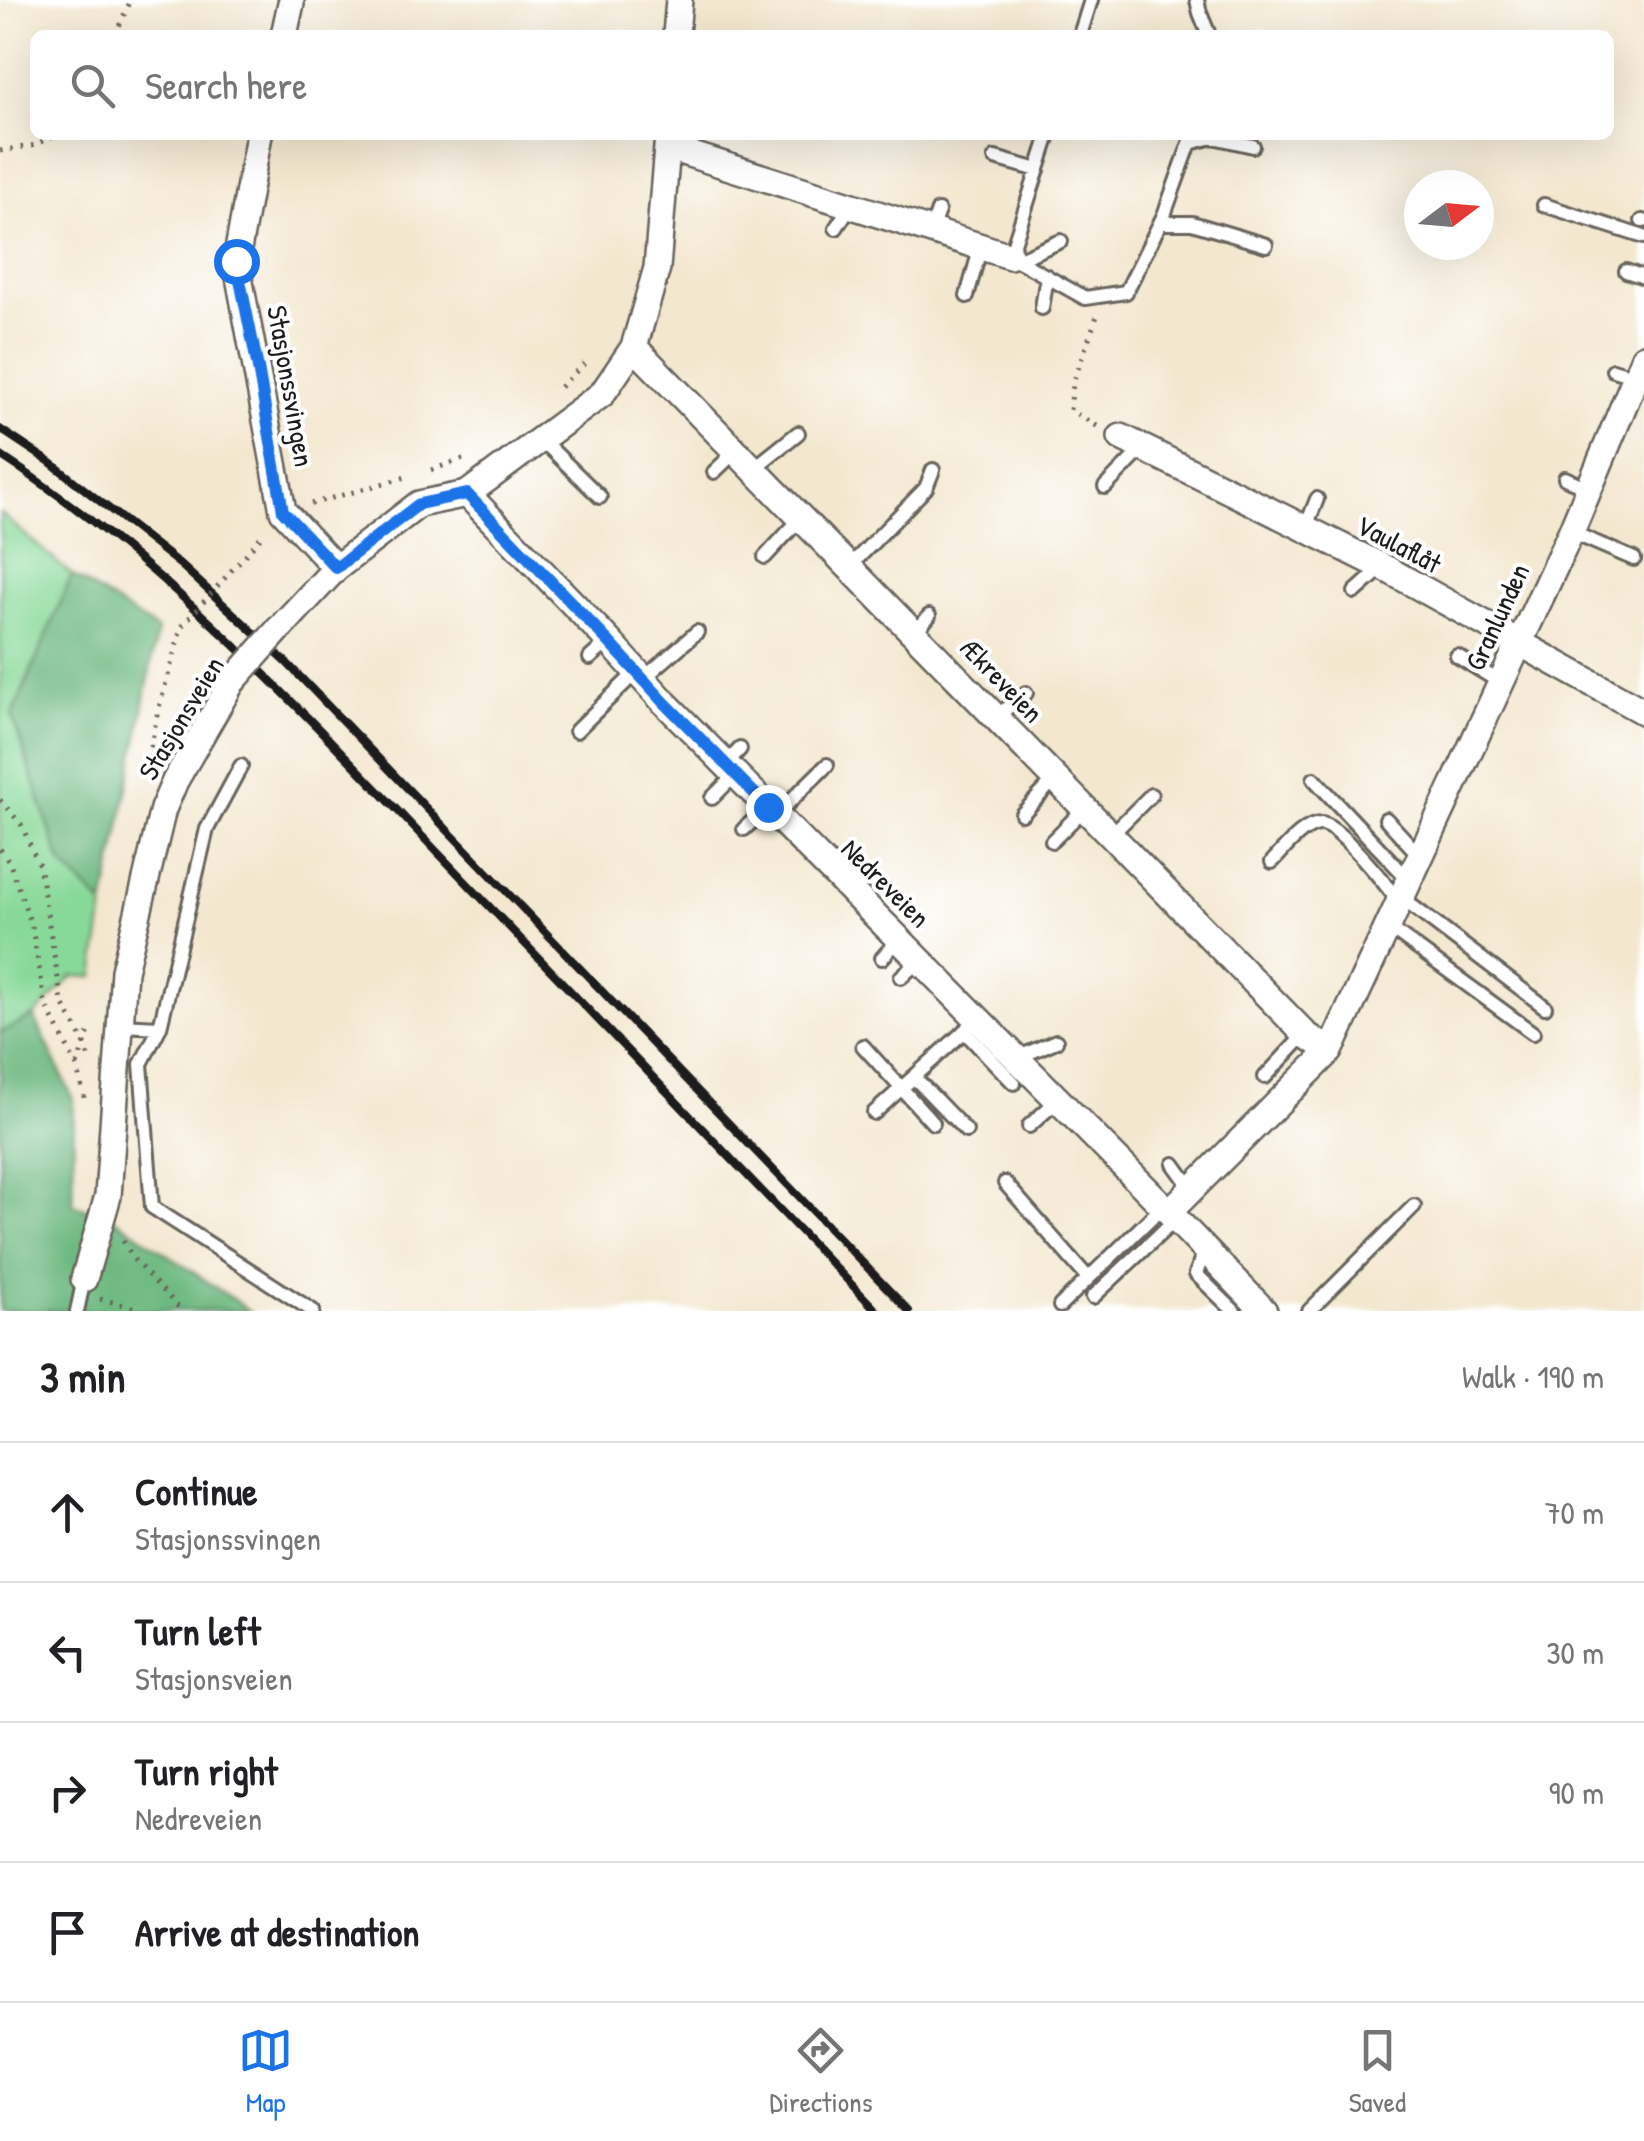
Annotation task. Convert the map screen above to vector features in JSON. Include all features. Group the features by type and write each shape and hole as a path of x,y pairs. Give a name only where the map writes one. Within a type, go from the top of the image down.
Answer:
{"street":[{"path":"676,30 679,0"},
{"path":"285,30 291,3"},
{"name":"Stasjonssvingen","path":"258,140 236,261 283,511"},
{"path":"668,141 851,205 894,209 934,221 1014,258"},
{"name":"Stasjonsveien","path":"84,1278 106,1206 124,971 163,810 175,780 232,682 336,568 419,504 467,494 602,394 634,347 657,268 668,141"},
{"name":"Ækreveien","path":"634,347 801,518 814,543 849,566 1305,1034 1330,1051"},
{"name":"Granlunden","path":"1169,1212 1330,1051 1572,532 1631,368"},
{"name":"Vaulaflåt","path":"1132,442 1382,568 1644,712"},
{"name":"Nedreveien","path":"467,494 599,650 640,675 734,762 890,948 1015,1070 1058,1100 1264,1311"},
{"path":"283,511 336,568"}],"lane":[{"path":"1082,30 1091,0"},
{"path":"1197,0 1207,30"},
{"path":"1014,258 1047,140"},
{"path":"1014,258 1085,298 1126,292 1160,223 1190,143 1202,140"},
{"path":"1226,140 1253,146"},
{"path":"994,158 1038,170"},
{"path":"836,228 851,205"},
{"path":"1544,206 1644,237"},
{"path":"1160,223 1192,223 1266,245"},
{"path":"1014,258 1062,242"},
{"path":"967,296 981,246"},
{"path":"1626,271 1644,277"},
{"path":"1042,308 1047,276"},
{"path":"714,472 798,433"},
{"path":"542,440 600,497"},
{"path":"1105,488 1132,442"},
{"path":"849,566 926,488 932,470"},
{"path":"1565,478 1590,489"},
{"path":"1305,528 1317,499"},
{"path":"765,558 801,518"},
{"path":"1572,532 1634,558"},
{"path":"1355,592 1382,568"},
{"path":"576,731 697,632"},
{"path":"1456,656 1500,682"},
{"path":"996,717 1026,693"},
{"path":"712,798 734,762"},
{"path":"744,830 826,765"},
{"path":"242,766 206,829 160,1028 140,1064 152,1207 313,1311"},
{"path":"1022,814 1056,778"},
{"path":"1314,780 1402,892"},
{"path":"1111,835 1151,796"},
{"path":"1052,841 1084,808"},
{"path":"1386,819 1420,855"},
{"path":"1272,862 1309,828 1321,824 1330,827 1372,868 1544,1007"},
{"path":"1387,926 1532,1033"},
{"path":"874,1113 971,1025"},
{"path":"120,1026 160,1028"},
{"path":"1265,1077 1305,1034"},
{"path":"1015,1070 1056,1041"},
{"path":"863,1046 933,1123"},
{"path":"914,1077 966,1131"},
{"path":"1029,1126 1058,1100"},
{"path":"1174,1164 1192,1188"},
{"path":"1006,1184 1088,1278"},
{"path":"1309,1311 1414,1206"},
{"path":"1060,1306 1169,1212"},
{"path":"1093,1297 1169,1212"},
{"path":"1205,1249 1196,1274 1234,1311"},
{"path":"77,1311 84,1278"}],"path":[{"path":"117,30 131,0"},
{"path":"0,151 46,140"},
{"path":"1106,295 1073,384 1070,410 1132,442"},
{"path":"558,389 599,349"},
{"path":"182,626 283,511 456,463 472,454"},
{"path":"0,800 21,824 39,865 62,1002 84,1044"},
{"path":"0,848 10,861 32,928 45,1002 77,1067 88,1116"},
{"path":"77,1067 94,1015"},
{"path":"106,1206 129,1254 182,1311"}],"green space":[{"path":"0,513 72,575 13,716 61,862 104,906 94,977 73,976 34,1016 0,1033"},
{"path":"72,575 157,630 104,906 61,863 12,716"},
{"path":"34,1016 74,1101 73,1204 117,1220 250,1311 0,1311 0,1033"}],"railway":[{"path":"0,429 50,462 182,566 286,662 909,1311"},
{"path":"0,455 120,544 232,643 877,1311"}],"route":[{"path":"236,261 283,511 336,568 419,504 467,494 768,807"}]}
